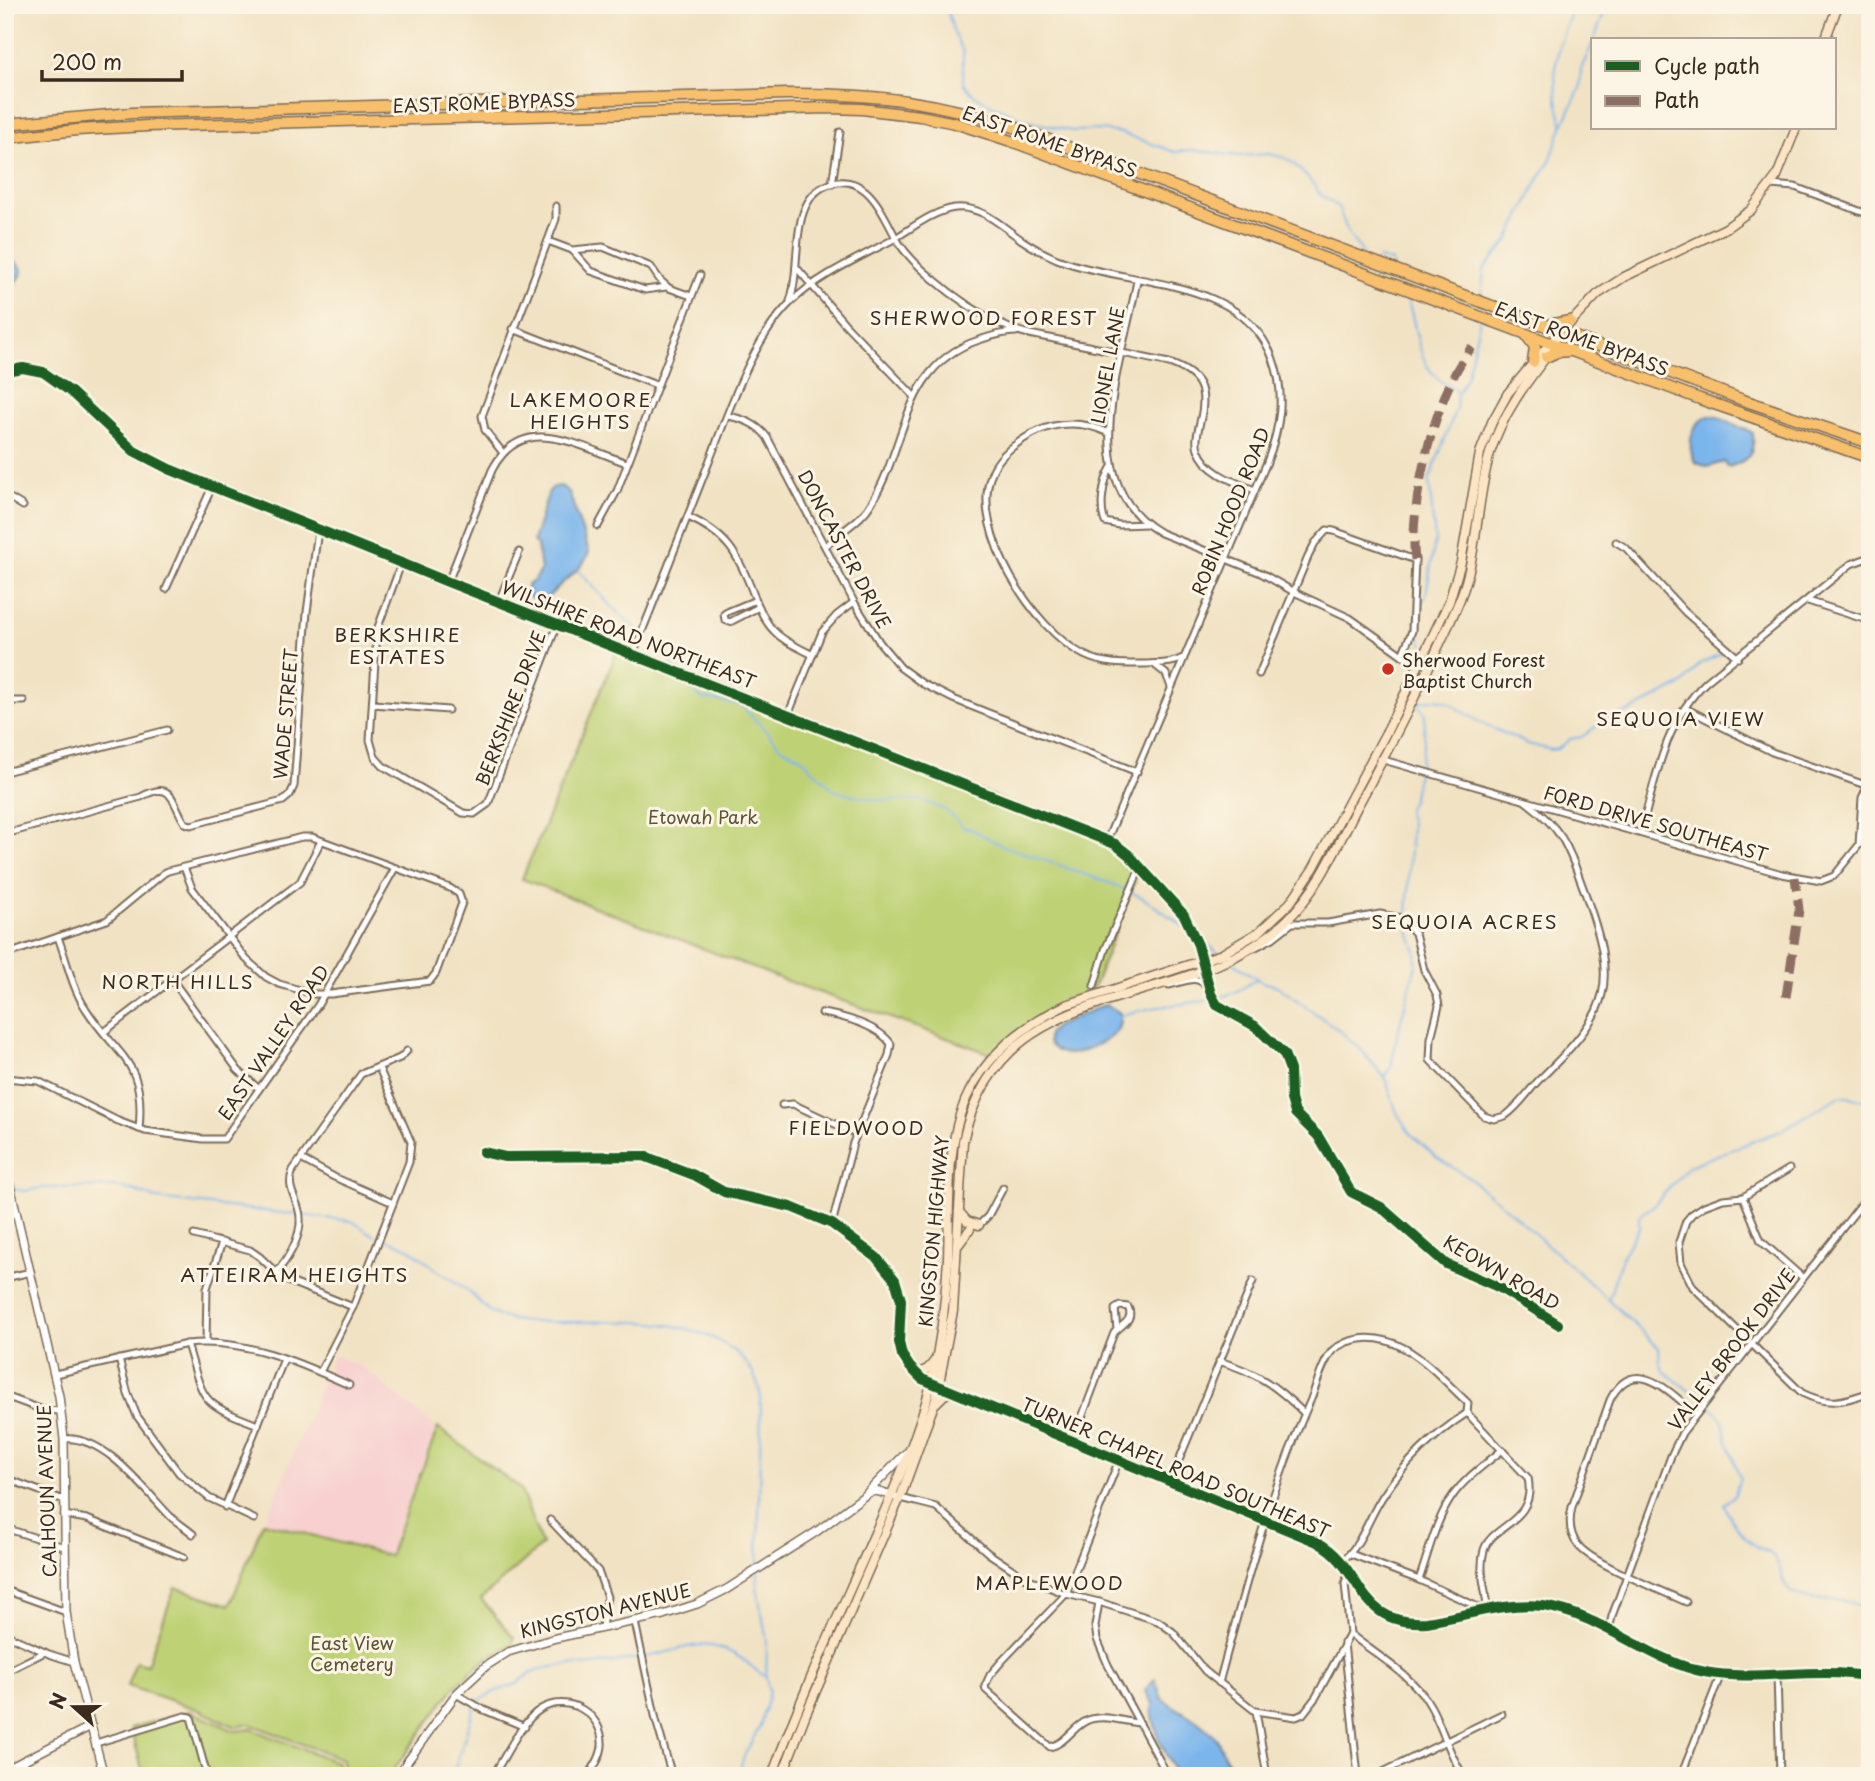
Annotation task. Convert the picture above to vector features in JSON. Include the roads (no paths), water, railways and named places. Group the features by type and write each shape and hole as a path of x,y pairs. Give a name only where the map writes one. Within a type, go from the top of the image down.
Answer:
{"highway":[{"name":"EAST ROME BYPASS","path":"5,124 132,113 787,94 905,99 963,111 1020,129 1788,416 1870,443"},
{"name":"EAST ROME BYPASS","path":"5,138 147,126 818,108 905,114 955,123 1011,141 1770,425 1870,458"},
{"path":"1544,325 1559,325 1573,318 1575,330 1581,339"},
{"path":"1524,333 1535,347 1533,362"},
{"path":"1546,357 1557,352 1573,351"}],"main road":[{"path":"1826,38 1838,5"},
{"path":"1223,958 1266,926 1295,896 1313,869 1374,757 1419,667 1455,585 1478,463 1486,437 1504,400 1533,362 1573,318 1610,285 1695,244 1733,223 1751,209 1772,185 1795,130"},
{"path":"1223,958 1248,951 1278,928 1298,908 1316,884 1383,760 1464,588 1485,477 1496,437 1521,389 1546,357 1552,344"},
{"name":"KINGSTON HIGHWAY","path":"935,1385 936,1358 953,1230 952,1158 957,1128 970,1090 993,1057 1024,1028 1052,1011 1202,961 1223,958"},
{"name":"KINGSTON HIGHWAY","path":"896,1497 911,1447 935,1385 953,1311 957,1246 953,1230 959,1211 961,1155 967,1123 980,1093 999,1064 1027,1038 1053,1021 1084,1008 1203,971 1223,958"},
{"path":"959,1211 965,1220 979,1225"},
{"path":"957,1246 970,1229"},
{"path":"911,1368 917,1372 926,1371 936,1358"},
{"path":"934,1405 935,1385"},
{"path":"782,1776 934,1405 942,1396 952,1392"},
{"path":"772,1776 797,1712 896,1497"}],"street":[{"path":"832,184 840,132"},
{"path":"788,304 794,288 800,225 806,210 819,190 832,184 850,184 870,194 890,222 896,237 930,277 996,322 1020,332 1170,363 1188,370 1197,379 1203,397 1198,436 1201,454 1214,471 1255,491"},
{"path":"1772,185 1795,187 1870,215"},
{"path":"503,453 485,430 482,416 556,219 556,206"},
{"name":"ROBIN HOOD ROAD","path":"633,654 728,416 761,342 788,304 812,286 948,210 972,209 995,220 1026,243 1055,258 1084,268 1190,290 1212,298 1239,314 1264,340 1276,370 1281,407 1276,439 1107,840"},
{"path":"548,241 572,250 603,247 651,267 669,288 691,296"},
{"path":"572,250 591,271 645,290 669,288"},
{"path":"796,267 914,396"},
{"path":"598,526 617,491 700,275"},
{"name":"LIONEL LANE","path":"1137,280 1109,433 1111,468 1121,492 1135,513 1146,524 1174,540 1261,573 1350,618 1419,667 1425,675"},
{"path":"996,322 999,327 996,335"},
{"path":"513,329 656,385"},
{"path":"826,546 862,517 871,505 881,486 914,396 932,370 945,357 970,343 996,335 1020,332"},
{"name":"WILSHIRE ROAD NORTHEAST","path":"5,371 23,368 43,372 71,392 134,451 212,487 401,564 1107,840 1122,849 1184,915 1192,929 1203,971"},
{"name":"DONCASTER DRIVE","path":"728,416 758,427 767,437 854,602 894,662 923,684 953,699 1137,772"},
{"path":"1109,433 1088,424 1072,424 1041,430 1016,444 999,462 987,489 988,514 998,548 1011,575 1034,609 1055,634 1078,652 1093,659 1122,664 1173,662 1186,656"},
{"path":"448,582 492,470 503,453 527,437 548,436 627,463"},
{"path":"1111,468 1102,512 1107,523 1119,526 1146,524"},
{"path":"166,589 212,487"},
{"path":"1104,494 1111,491 1121,492"},
{"path":"5,495 23,506"},
{"path":"688,517 717,532 728,542 776,634 811,654"},
{"name":"WADE STREET","path":"5,834 152,791 161,790 173,797 185,823 191,825 283,801 290,795 294,786 307,612 318,530"},
{"path":"1259,674 1315,543 1327,530 1415,560 1412,631 1402,655"},
{"path":"1616,542 1626,548 1694,621 1738,658"},
{"path":"499,601 519,552"},
{"path":"1641,832 1664,750 1685,708 1706,682 1852,564 1870,557"},
{"name":"BERKSHIRE DRIVE","path":"401,564 377,630 370,740 375,757 383,765 463,813 469,815 480,812 488,804 557,625"},
{"path":"756,600 727,612 724,614 725,620 730,622 760,607"},
{"path":"1808,601 1870,621"},
{"path":"788,715 811,654 827,625 854,602"},
{"path":"1150,664 1159,667 1166,674 1171,690"},
{"path":"5,701 24,701"},
{"path":"373,704 448,710"},
{"path":"1685,708 1772,752 1869,786"},
{"path":"5,772 167,730"},
{"name":"FORD DRIVE SOUTHEAST","path":"1374,757 1811,880 1826,880 1834,876 1859,845 1862,798 1869,786"},
{"path":"1356,809 1382,769 1387,765 1399,764"},
{"path":"1248,951 1273,938 1289,924 1328,923 1388,914 1401,918 1409,925 1417,940 1424,970 1437,995 1429,1046 1430,1060 1484,1116 1494,1119 1505,1116 1560,1060 1590,1024 1600,1000 1605,975 1600,936 1568,847 1547,818 1525,801"},
{"path":"5,955 107,920 164,873 184,867 302,837 312,837 450,888 459,894 461,907 436,974 430,981 325,994 302,992 266,977 246,958 192,888 184,867"},
{"path":"104,1032 300,882 321,841"},
{"name":"EAST VALLEY ROAD","path":"5,1078 37,1081 139,1129 221,1140 325,994 395,867"},
{"path":"1094,986 1105,950 1140,868"},
{"path":"1298,908 1296,916 1302,922"},
{"path":"58,937 80,1000 128,1062 140,1101 139,1129"},
{"name":"KEOWN ROAD","path":"1203,971 1219,1007 1255,1026 1284,1054 1290,1070 1291,1099 1295,1113 1318,1136 1350,1192 1381,1207 1446,1264 1500,1288 1558,1324"},
{"path":"1149,988 1194,978 1200,979 1209,988"},
{"path":"173,981 238,1070 259,1089"},
{"path":"822,1013 849,1018 880,1033 891,1045 856,1134 832,1224"},
{"path":"275,1274 286,1262 300,1223 289,1183 293,1170 361,1074 400,1058 407,1051"},
{"path":"320,1372 353,1307 409,1161 411,1142 379,1068"},
{"path":"782,1105 793,1104 856,1134"},
{"path":"483,1152 505,1157 644,1156 694,1175 724,1192 791,1207 832,1224 876,1257 895,1280 901,1300 899,1342 902,1355 911,1368 935,1385"},
{"path":"301,1159 393,1203"},
{"name":"CALHOUN AVENUE","path":"5,1164 55,1374 61,1411 64,1439 66,1612 74,1662 104,1776"},
{"path":"1789,1169 1743,1197 1723,1199 1692,1214 1686,1221 1679,1242 1681,1263 1693,1287 1802,1393 1821,1402 1843,1401 1870,1392"},
{"path":"953,1230 970,1229 979,1225 988,1216 1003,1188"},
{"name":"VALLEY BROOK DRIVE","path":"1606,1630 1676,1444 1696,1413 1870,1193"},
{"path":"1743,1197 1760,1241 1803,1278"},
{"path":"194,1235 255,1252 275,1274 289,1283 353,1307"},
{"path":"206,1342 207,1288 222,1242"},
{"path":"5,1278 31,1272"},
{"path":"1170,1482 1253,1281"},
{"path":"1073,1441 1116,1330"},
{"path":"1219,1683 1264,1520 1326,1361 1335,1349 1348,1342 1379,1339 1396,1342 1468,1403 1467,1413 1433,1438 1398,1475 1384,1494 1351,1554 1341,1562"},
{"path":"55,1374 206,1342 252,1348 349,1385"},
{"path":"187,1344 197,1383 206,1399 219,1410 258,1425"},
{"path":"119,1359 130,1401 137,1416 189,1483 225,1507 254,1519"},
{"path":"225,1507 284,1359"},
{"path":"1219,1361 1249,1370 1264,1378 1304,1413"},
{"path":"1686,1602 1587,1554 1575,1542 1570,1525 1572,1507 1610,1400 1620,1385 1638,1377 1651,1380 1696,1413"},
{"name":"TURNER CHAPEL ROAD SOUTHEAST","path":"935,1385 1323,1545 1341,1562 1370,1604 1385,1615 1402,1621 1427,1622 1514,1606 1542,1606 1566,1612 1683,1665 1721,1674 1830,1672 1870,1677"},
{"path":"5,1396 43,1410 61,1411"},
{"path":"1351,1554 1419,1580 1487,1611 1481,1578 1485,1547 1519,1515 1530,1487 1528,1478 1467,1413"},
{"path":"64,1439 88,1443 116,1461 173,1519 193,1534"},
{"name":"KINGSTON AVENUE","path":"397,1776 456,1694 486,1666 508,1652 681,1610 710,1598 816,1532 868,1493 911,1447"},
{"path":"1419,1580 1438,1523 1451,1499 1482,1465 1502,1450"},
{"path":"1119,1460 1066,1594 986,1680 986,1690 1044,1744 1051,1747 1060,1745 1085,1721 1097,1718 1140,1723"},
{"path":"5,1478 64,1500"},
{"path":"868,1493 876,1491 936,1507 1010,1570 1066,1594 1158,1621 1169,1628 1205,1671 1256,1711 1296,1717 1303,1714 1316,1697 1350,1634 1345,1584 1348,1572"},
{"path":"64,1515 111,1528 184,1557"},
{"path":"550,1520 598,1572 607,1597 602,1628"},
{"path":"5,1528 64,1548"},
{"path":"5,1590 66,1612"},
{"path":"1099,1602 1097,1639 1108,1665 1168,1776"},
{"path":"635,1622 672,1776"},
{"path":"5,1634 74,1662"},
{"path":"1350,1634 1400,1673 1430,1704 1464,1776"},
{"path":"1344,1643 1358,1776"},
{"path":"5,1672 45,1652"},
{"path":"1777,1673 1780,1776"},
{"path":"1681,1776 1721,1674"},
{"path":"456,1694 484,1710 525,1727"},
{"path":"493,1776 535,1714 548,1706 568,1703 581,1708 594,1719 602,1738 600,1757 588,1776"},
{"path":"1256,1711 1267,1776"},
{"path":"1375,1776 1502,1714"},
{"path":"96,1743 185,1716 191,1717 207,1776"},
{"path":"5,1770 91,1726"}],"water":[{"path":"5,256 22,269 21,276 16,281 5,281"},
{"path":"1709,416 1715,416 1753,433 1753,446 1745,459 1728,467 1724,462 1707,467 1695,462 1691,449 1692,435 1698,424"},
{"path":"561,486 569,492 589,552 577,570 546,599 533,599 527,595 527,585 533,582 541,569 537,546 533,541 549,491"},
{"path":"1106,1004 1120,1013 1119,1026 1110,1038 1070,1054 1058,1052 1048,1043 1048,1034 1055,1027"},
{"path":"1155,1679 1162,1699 1199,1722 1217,1739 1228,1764 1226,1776 1177,1776 1158,1738 1152,1713 1153,1703 1145,1690"}],"waterway":[{"path":"946,5 963,52 963,83 973,94 993,106 1029,121 1072,131 1100,130 1121,133 1175,152 1191,150 1240,156 1269,154 1285,158 1309,179 1320,194 1338,207 1349,235 1363,253"},
{"path":"1562,126 1555,87 1556,63 1565,27 1575,5"},
{"path":"1595,38 1607,5"},
{"path":"1481,296 1484,269 1508,241 1550,161 1580,88 1581,69 1591,47"},
{"path":"1378,259 1392,261 1393,266"},
{"path":"1405,293 1427,365 1435,377 1456,390 1457,394"},
{"path":"1423,646 1416,626 1417,612 1426,595 1435,540 1429,481 1456,409 1457,394 1467,376 1480,319"},
{"path":"577,569 611,606 665,654 677,670"},
{"path":"1418,702 1436,699 1448,702 1481,723 1528,744 1551,750 1558,749 1570,739 1582,737 1603,721 1633,710 1683,684 1700,664 1726,651"},
{"path":"683,677 700,698 741,705 781,747 799,756 835,791 877,800 921,800 947,811 964,828 1001,845 1115,885 1143,898 1188,929"},
{"path":"1417,703 1426,682"},
{"path":"1407,920 1411,824 1407,810 1412,801 1424,742 1425,713 1417,703"},
{"path":"1385,1077 1391,1068 1416,965 1416,951 1408,929"},
{"path":"1195,934 1218,953"},
{"path":"1232,962 1262,982 1277,986 1357,1045 1385,1078 1397,1113 1409,1132 1436,1157 1468,1177 1505,1207 1608,1299 1659,1348 1660,1364 1664,1371 1700,1399"},
{"path":"1120,1016 1219,997 1236,992 1257,979"},
{"path":"1609,1298 1623,1254 1639,1228 1639,1216 1653,1206 1689,1166 1780,1131 1840,1096 1870,1101"},
{"path":"13,1189 25,1191 41,1188 115,1187 157,1199 352,1221 376,1237"},
{"path":"382,1239 412,1250 464,1288 489,1311 503,1318 532,1322 618,1321 661,1324 702,1334 737,1353 753,1373 761,1398 758,1566"},
{"path":"1710,1405 1723,1421 1740,1477 1735,1495 1724,1504 1737,1528 1757,1547 1774,1557 1785,1584 1792,1593 1805,1598 1870,1606"},
{"path":"737,1776 760,1726 769,1692 766,1678 767,1641 757,1589 758,1572"},
{"path":"646,1657 689,1646 710,1646 734,1654 766,1677"},
{"path":"454,1771 476,1702 517,1684 541,1669 640,1658"},
{"path":"1857,1776 1870,1761"}],"place":[{"name":"Sherwood Forest Baptist Church","path":"1388,669"}],"district":[{"name":"SHERWOOD FOREST","path":"984,317"},
{"name":"LAKEMOORE HEIGHTS","path":"581,410"},
{"name":"BERKSHIRE ESTATES","path":"398,645"},
{"name":"SEQUOIA VIEW","path":"1681,718"},
{"name":"SEQUOIA ACRES","path":"1465,921"},
{"name":"NORTH HILLS","path":"178,981"},
{"name":"FIELDWOOD","path":"857,1127"},
{"name":"ATTEIRAM HEIGHTS","path":"295,1274"},
{"name":"MAPLEWOOD","path":"1050,1582"}],"park label":[{"name":"Etowah Park","path":"703,816"},
{"name":"East View Cemetery","path":"352,1652"}]}
